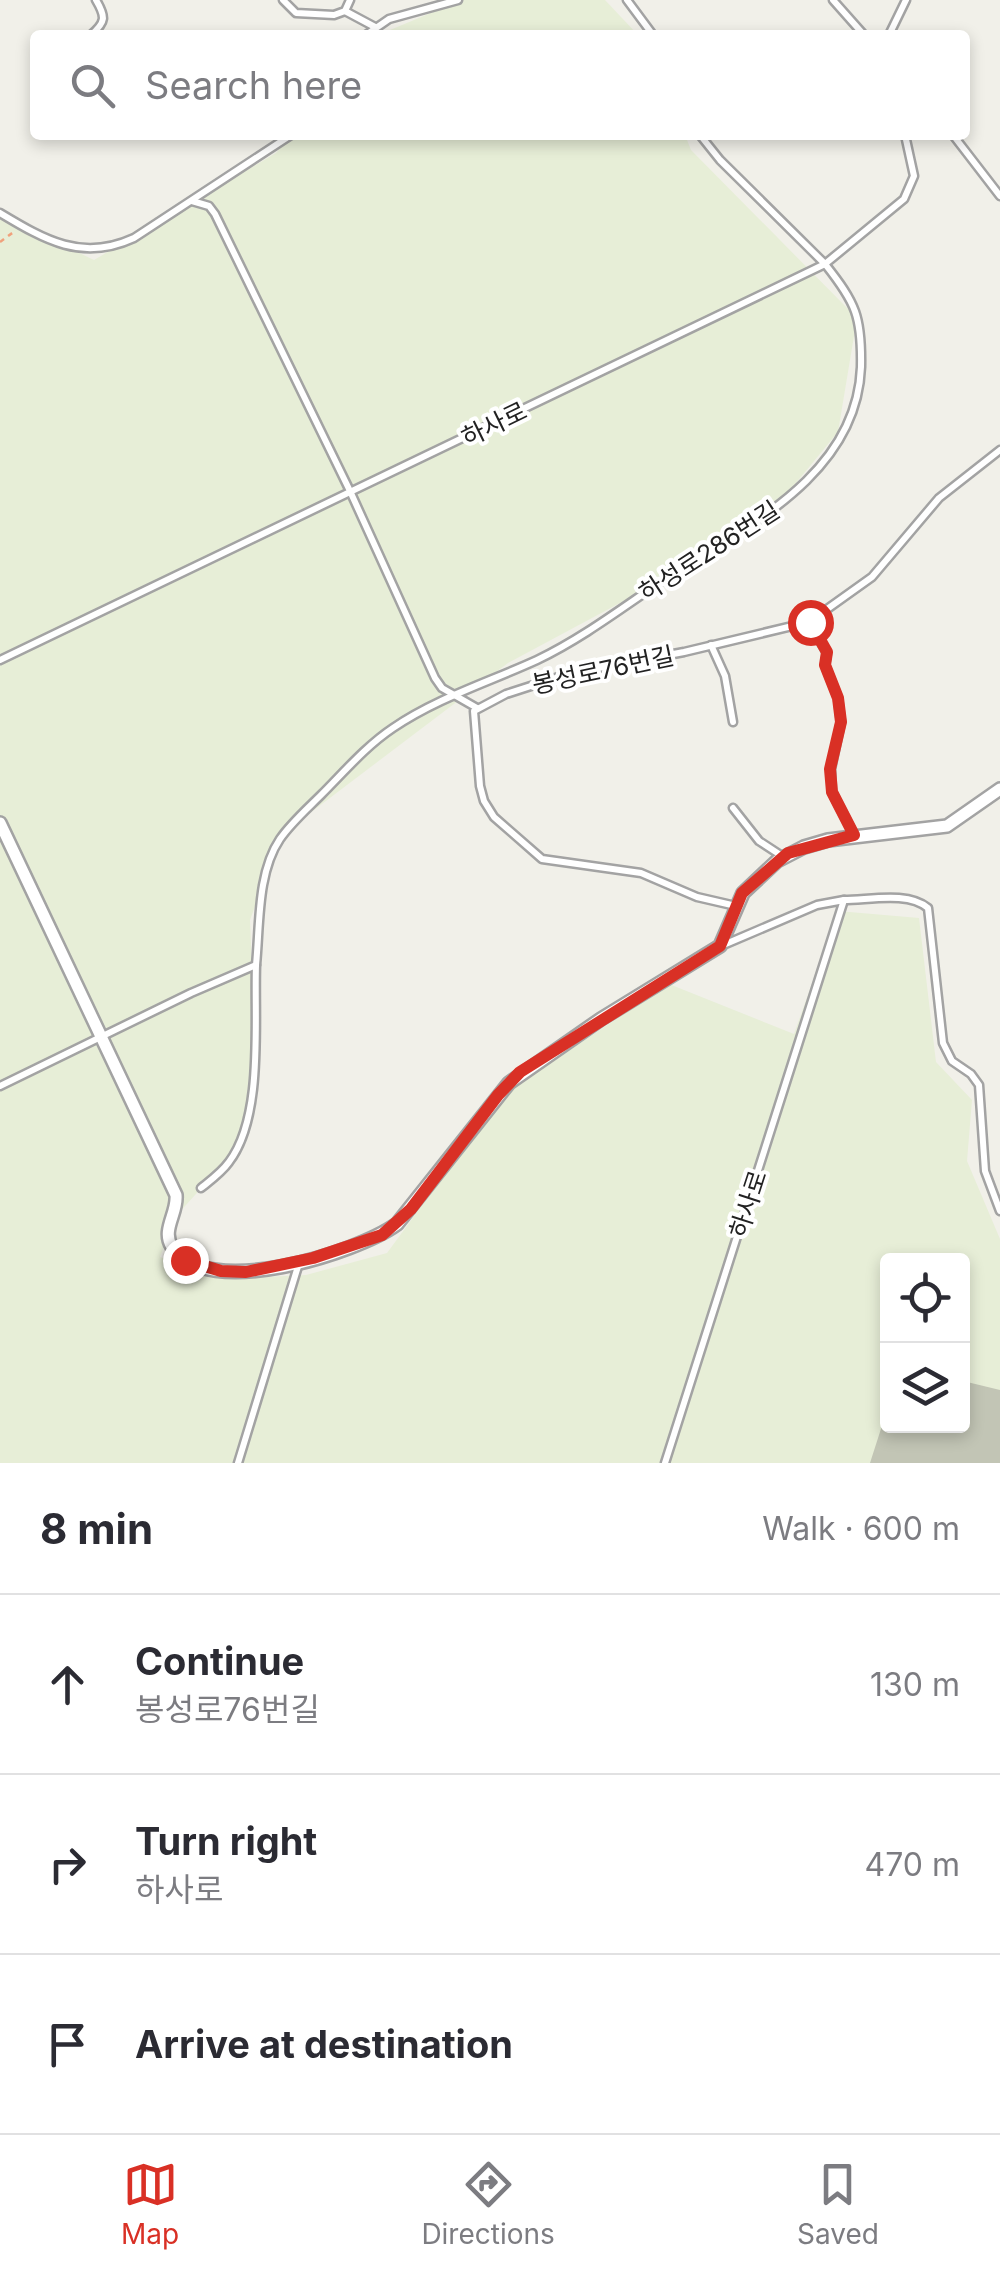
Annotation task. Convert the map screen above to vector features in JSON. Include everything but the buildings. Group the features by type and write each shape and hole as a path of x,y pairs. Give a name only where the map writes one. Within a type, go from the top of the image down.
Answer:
{"street":[{"path":"0,823 176,1195 178,1207 168,1231 174,1250 185,1260 221,1271 246,1272 300,1262 382,1235 397,1224 520,1072 720,946 742,893 783,857 804,846 854,835 948,826 1000,789"}],"lane":[{"path":"96,0 105,17 96,30"},
{"path":"283,0 296,13 304,15 334,15 345,11 350,0"},
{"path":"372,30 389,19 458,0"},
{"path":"627,0 649,30"},
{"path":"833,0 860,30"},
{"path":"891,30 906,0"},
{"path":"345,11 375,27"},
{"path":"0,213 72,248 102,250 134,238 284,140"},
{"path":"704,140 825,264 895,209 910,189 913,160 907,140"},
{"path":"957,140 1000,196"},
{"path":"192,201 202,202 214,214 350,491 435,678 453,696 477,708 474,711 480,786 494,817 542,859 641,873 696,897 736,906"},
{"name":"하사로","path":"0,660 825,264"},
{"name":"하성로286번길","path":"453,696 591,630 770,514 827,458 856,408 862,346 854,302 825,264"},
{"name":"봉성로76번길","path":"477,708 538,681 810,622 872,577 939,498 1000,450"},
{"path":"810,622 827,652 825,665 838,698 841,722 830,769 832,792 854,835"},
{"path":"711,644 725,676 733,722"},
{"path":"201,1188 230,1162 248,1120 253,1084 256,965 265,882 273,851 281,837 378,739 453,696"},
{"path":"732,808 759,841 783,857"},
{"path":"720,946 817,905 844,900 908,899 928,908 943,1044 952,1061 980,1086 984,1171 1000,1211"},
{"name":"하사로","path":"664,1463 844,900"},
{"path":"0,1086 191,992 256,965"},
{"path":"238,1463 300,1262"}],"path":[{"path":"0,242 12,235 19,224"}],"shaded area":[{"path":"462,0 605,0 633,30 390,30"},
{"path":"287,140 687,140 691,150 857,318 838,432 758,529 508,663 281,835 250,920 256,1076 234,1152 176,1216 160,1257 226,1279 306,1275 387,1253 504,1094 669,984 794,1034 838,911 919,918 936,1062 972,1100 967,1161 1000,1239 1000,1390 970,1383 970,1253 880,1253 880,1432 870,1463 0,1463 0,215 94,260 276,153"},
{"path":"1000,1331 1000,1463 627,1463 880,1373 880,1433 970,1433 970,1345"}],"route":[{"path":"185,1260 221,1271 246,1272 313,1258 382,1235 411,1209 508,1082 601,1018 720,946 742,893 788,853 854,835 832,792 830,769 841,722 838,698 825,665 827,652 810,622"}]}
